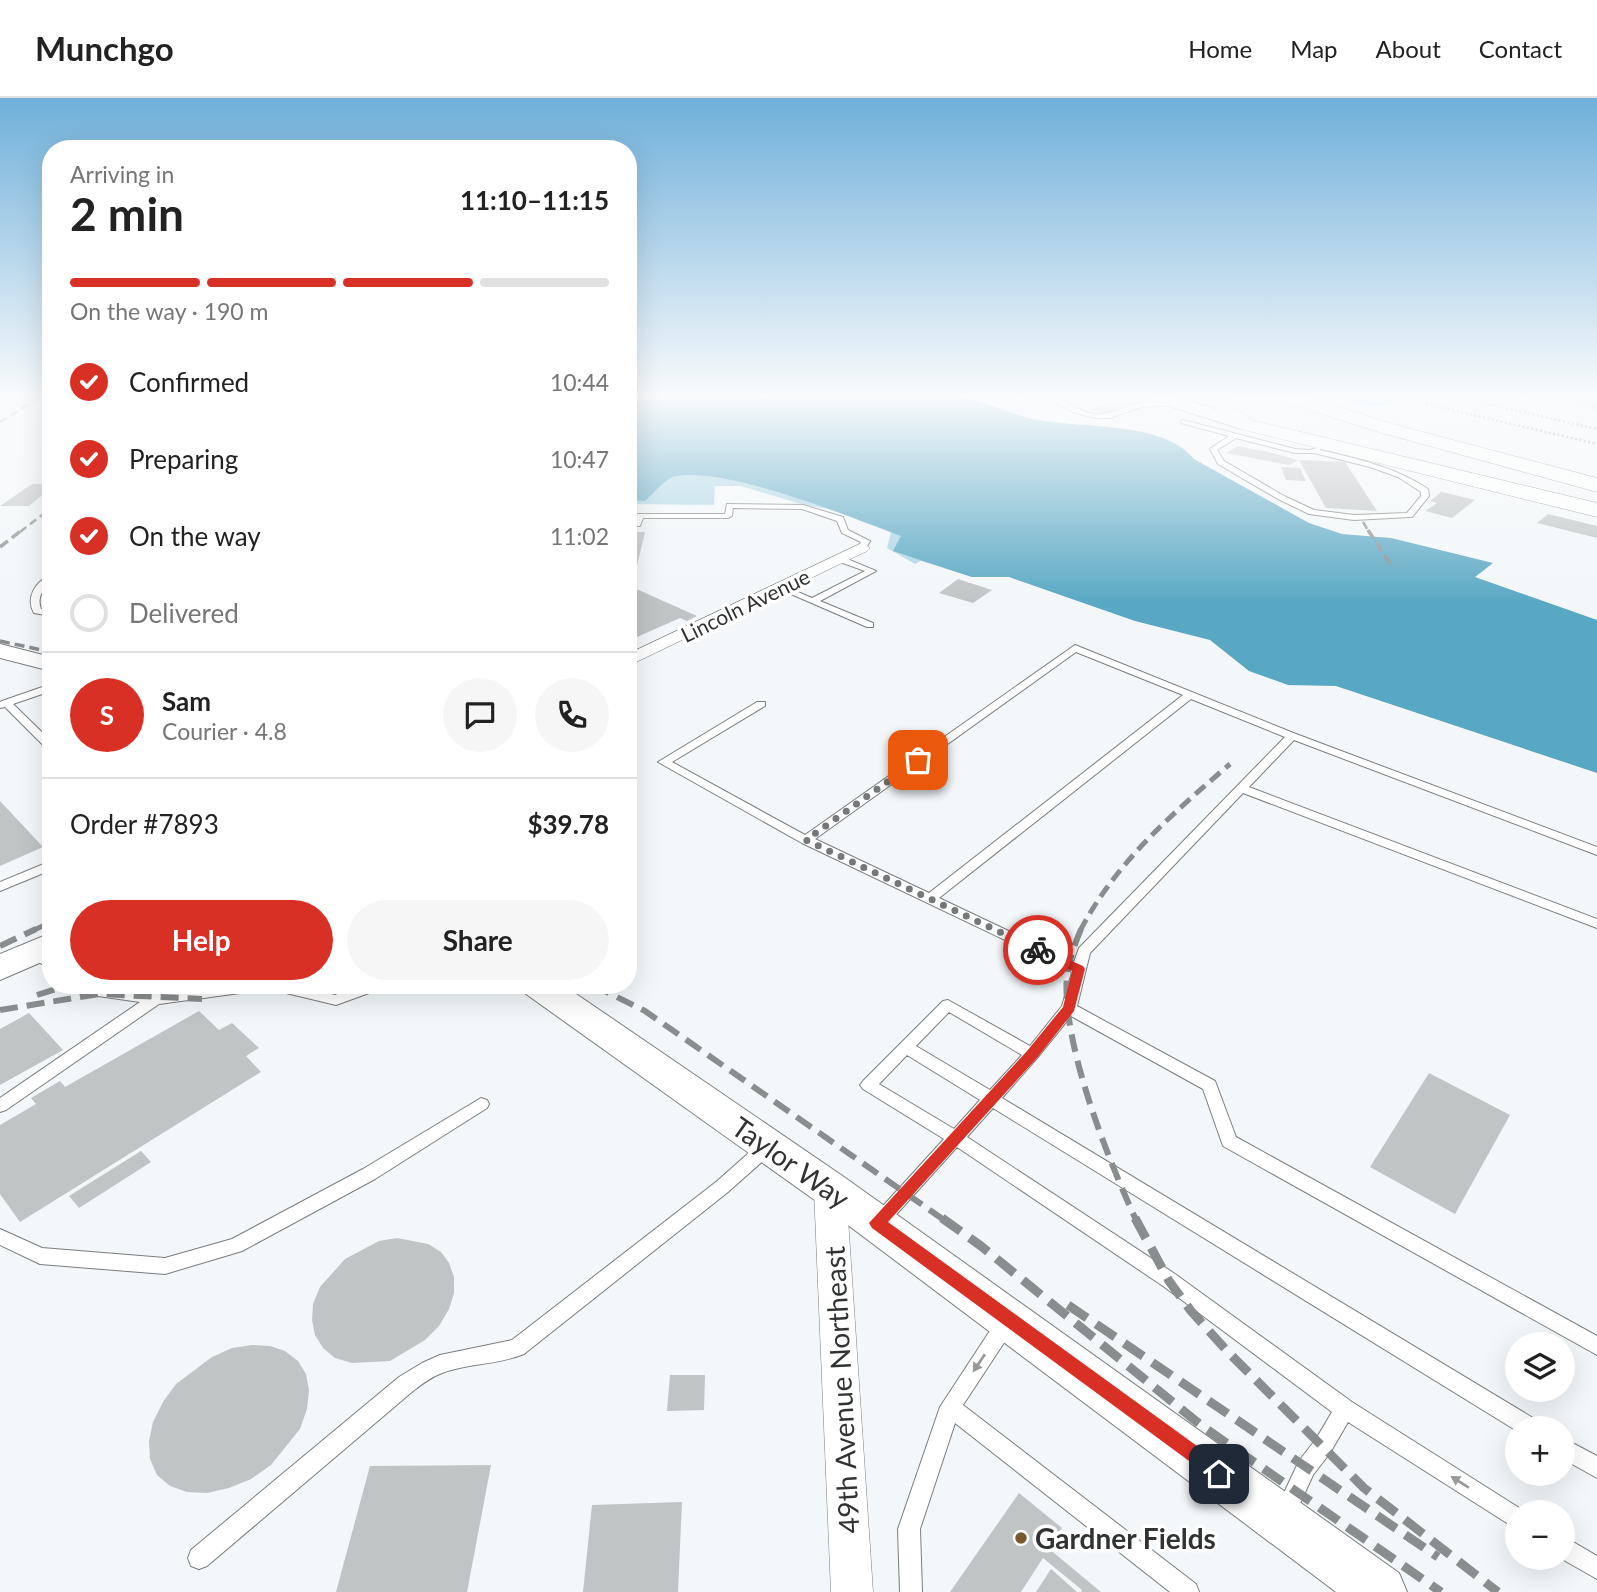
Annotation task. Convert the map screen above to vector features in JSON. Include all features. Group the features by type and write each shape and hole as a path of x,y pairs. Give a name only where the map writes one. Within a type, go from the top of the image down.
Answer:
{"main road":[{"path":"1397,465 1597,509"},
{"path":"1434,465 1597,503"},
{"path":"1522,465 1597,485"}],"street":[{"name":"Lincoln Avenue","path":"637,657 862,548"},
{"path":"0,651 42,662"},
{"path":"0,968 42,955"},
{"name":"Taylor Way","path":"551,994 830,1189 1380,1592"},
{"name":"49th Avenue Northeast","path":"830,1189 852,1592"}],"lane":[{"path":"1227,465 1303,510 1352,517 1409,515 1425,496 1425,491 1372,465"},
{"path":"637,524 639,516 728,516 730,506 803,507 840,520 845,531 866,541 862,548"},
{"path":"813,601 872,571 840,559"},
{"path":"42,587 35,594 34,605 37,611 42,612"},
{"path":"780,588 870,625"},
{"path":"806,840 1075,649 1292,736 1597,851"},
{"path":"42,690 3,704 42,739"},
{"path":"930,899 1190,695"},
{"path":"761,704 664,762 806,840 1079,969"},
{"path":"877,1223 1032,1054 1069,1008 1084,951 1292,736"},
{"path":"1241,788 1597,924"},
{"path":"0,887 42,869"},
{"path":"120,994 155,999 194,994"},
{"path":"311,994 336,1000 352,994"},
{"path":"0,1106 87,1048 124,1017 155,999"},
{"path":"1032,1054 948,1005 868,1085 956,1138 1169,1280 1345,1409 1505,1510"},
{"path":"1069,1008 1210,1085 1228,1141 1597,1346"},
{"path":"906,1047 1511,1416"},
{"path":"0,1237 40,1256 165,1266 236,1246 369,1174 481,1104"},
{"path":"200,1558 406,1384 431,1368 447,1362 500,1354 517,1348 723,1187 768,1146"},
{"path":"911,1592 909,1529 950,1407 1008,1319"},
{"path":"950,1407 1188,1592"},
{"path":"1282,1520 1306,1468 1323,1447 1345,1409"},
{"path":"1575,1455 1597,1468"},
{"path":"1575,1554 1597,1568"}],"shaded area":[{"path":"637,465 699,465 815,489 971,565 972,577 921,561 915,564 887,548 891,532 829,509 804,505 741,486 715,486 714,505 637,504"},
{"path":"637,465 1204,465 1309,523 1342,534 1391,538 1493,563 1475,577 1597,620 1597,773 1336,686 1288,685 1249,671 1210,640 1135,621 1009,577 972,577 893,551 901,536 754,485 695,475 673,477 645,501 637,501"}],"building":[{"path":"1302,465 1347,465 1377,511 1326,508"},
{"path":"1281,467 1300,468 1306,481 1286,480"},
{"path":"32,484 42,484 42,495 29,506 0,506"},
{"path":"1441,492 1475,500 1452,518 1425,511 1437,503 1430,501"},
{"path":"1548,514 1597,526 1597,538 1537,523"},
{"path":"637,532 645,532 637,566"},
{"path":"958,579 992,590 973,603 939,593"},
{"path":"637,589 697,616 687,621 680,618 637,637"},
{"path":"0,801 42,847 0,866"},
{"path":"199,1011 219,1030 232,1023 259,1048 246,1056 261,1072 20,1222 0,1194 0,1125 36,1104 31,1098 60,1081 65,1087"},
{"path":"29,1013 63,1050 0,1085 0,1029"},
{"path":"1429,1073 1510,1115 1455,1214 1370,1167"},
{"path":"141,1151 151,1162 79,1208 69,1196"},
{"path":"397,1238 428,1244 441,1252 454,1277 454,1293 449,1309 439,1326 425,1340 390,1361 352,1363 335,1358 323,1348 315,1335 313,1304 320,1287 345,1259 379,1241"},
{"path":"270,1346 285,1351 298,1361 306,1374 309,1390 307,1409 300,1429 271,1465 251,1479 207,1493 187,1492 170,1486 157,1475 150,1459 149,1441 153,1422 163,1402 176,1384 212,1357 232,1348"},
{"path":"670,1375 705,1375 704,1410 667,1411"},
{"path":"491,1465 467,1592 336,1592 370,1466"},
{"name":"Gardner Fields","path":"1019,1493 1062,1528 1048,1548 1101,1592 1081,1592 1082,1590 1043,1558 1021,1592 950,1592"},
{"path":"682,1502 678,1592 583,1592 592,1505"},
{"name":"Gardner Fields","path":"1051,1569 1077,1592 1036,1592"}],"railway":[{"path":"20,532 42,515"},
{"path":"1363,522 1369,532"},
{"path":"0,547 22,530"},
{"path":"1368,530 1393,568"},
{"path":"0,641 42,650"},
{"path":"1081,930 1094,906 1128,861 1187,801 1230,764"},
{"path":"32,931 42,926"},
{"path":"0,946 36,929"},
{"path":"1081,930 1067,975 1071,1033 1100,1133 1136,1219"},
{"path":"37,995 42,993"},
{"path":"0,1010 99,994 202,999"},
{"path":"611,994 645,1011 944,1220"},
{"path":"942,1218 981,1246 1202,1426 1441,1592"},
{"path":"1136,1219 1169,1281 1191,1311 1228,1352 1364,1488 1498,1592"},
{"path":"1068,1305 1438,1557"}],"way so far":[{"path":"918,760 806,840 1038,950"}],"place":[{"name":"Gardner Fields","path":"1021,1538"}],"route":[{"path":"1038,950 1079,969 1069,1008 1032,1054 877,1223 1219,1474"}]}
